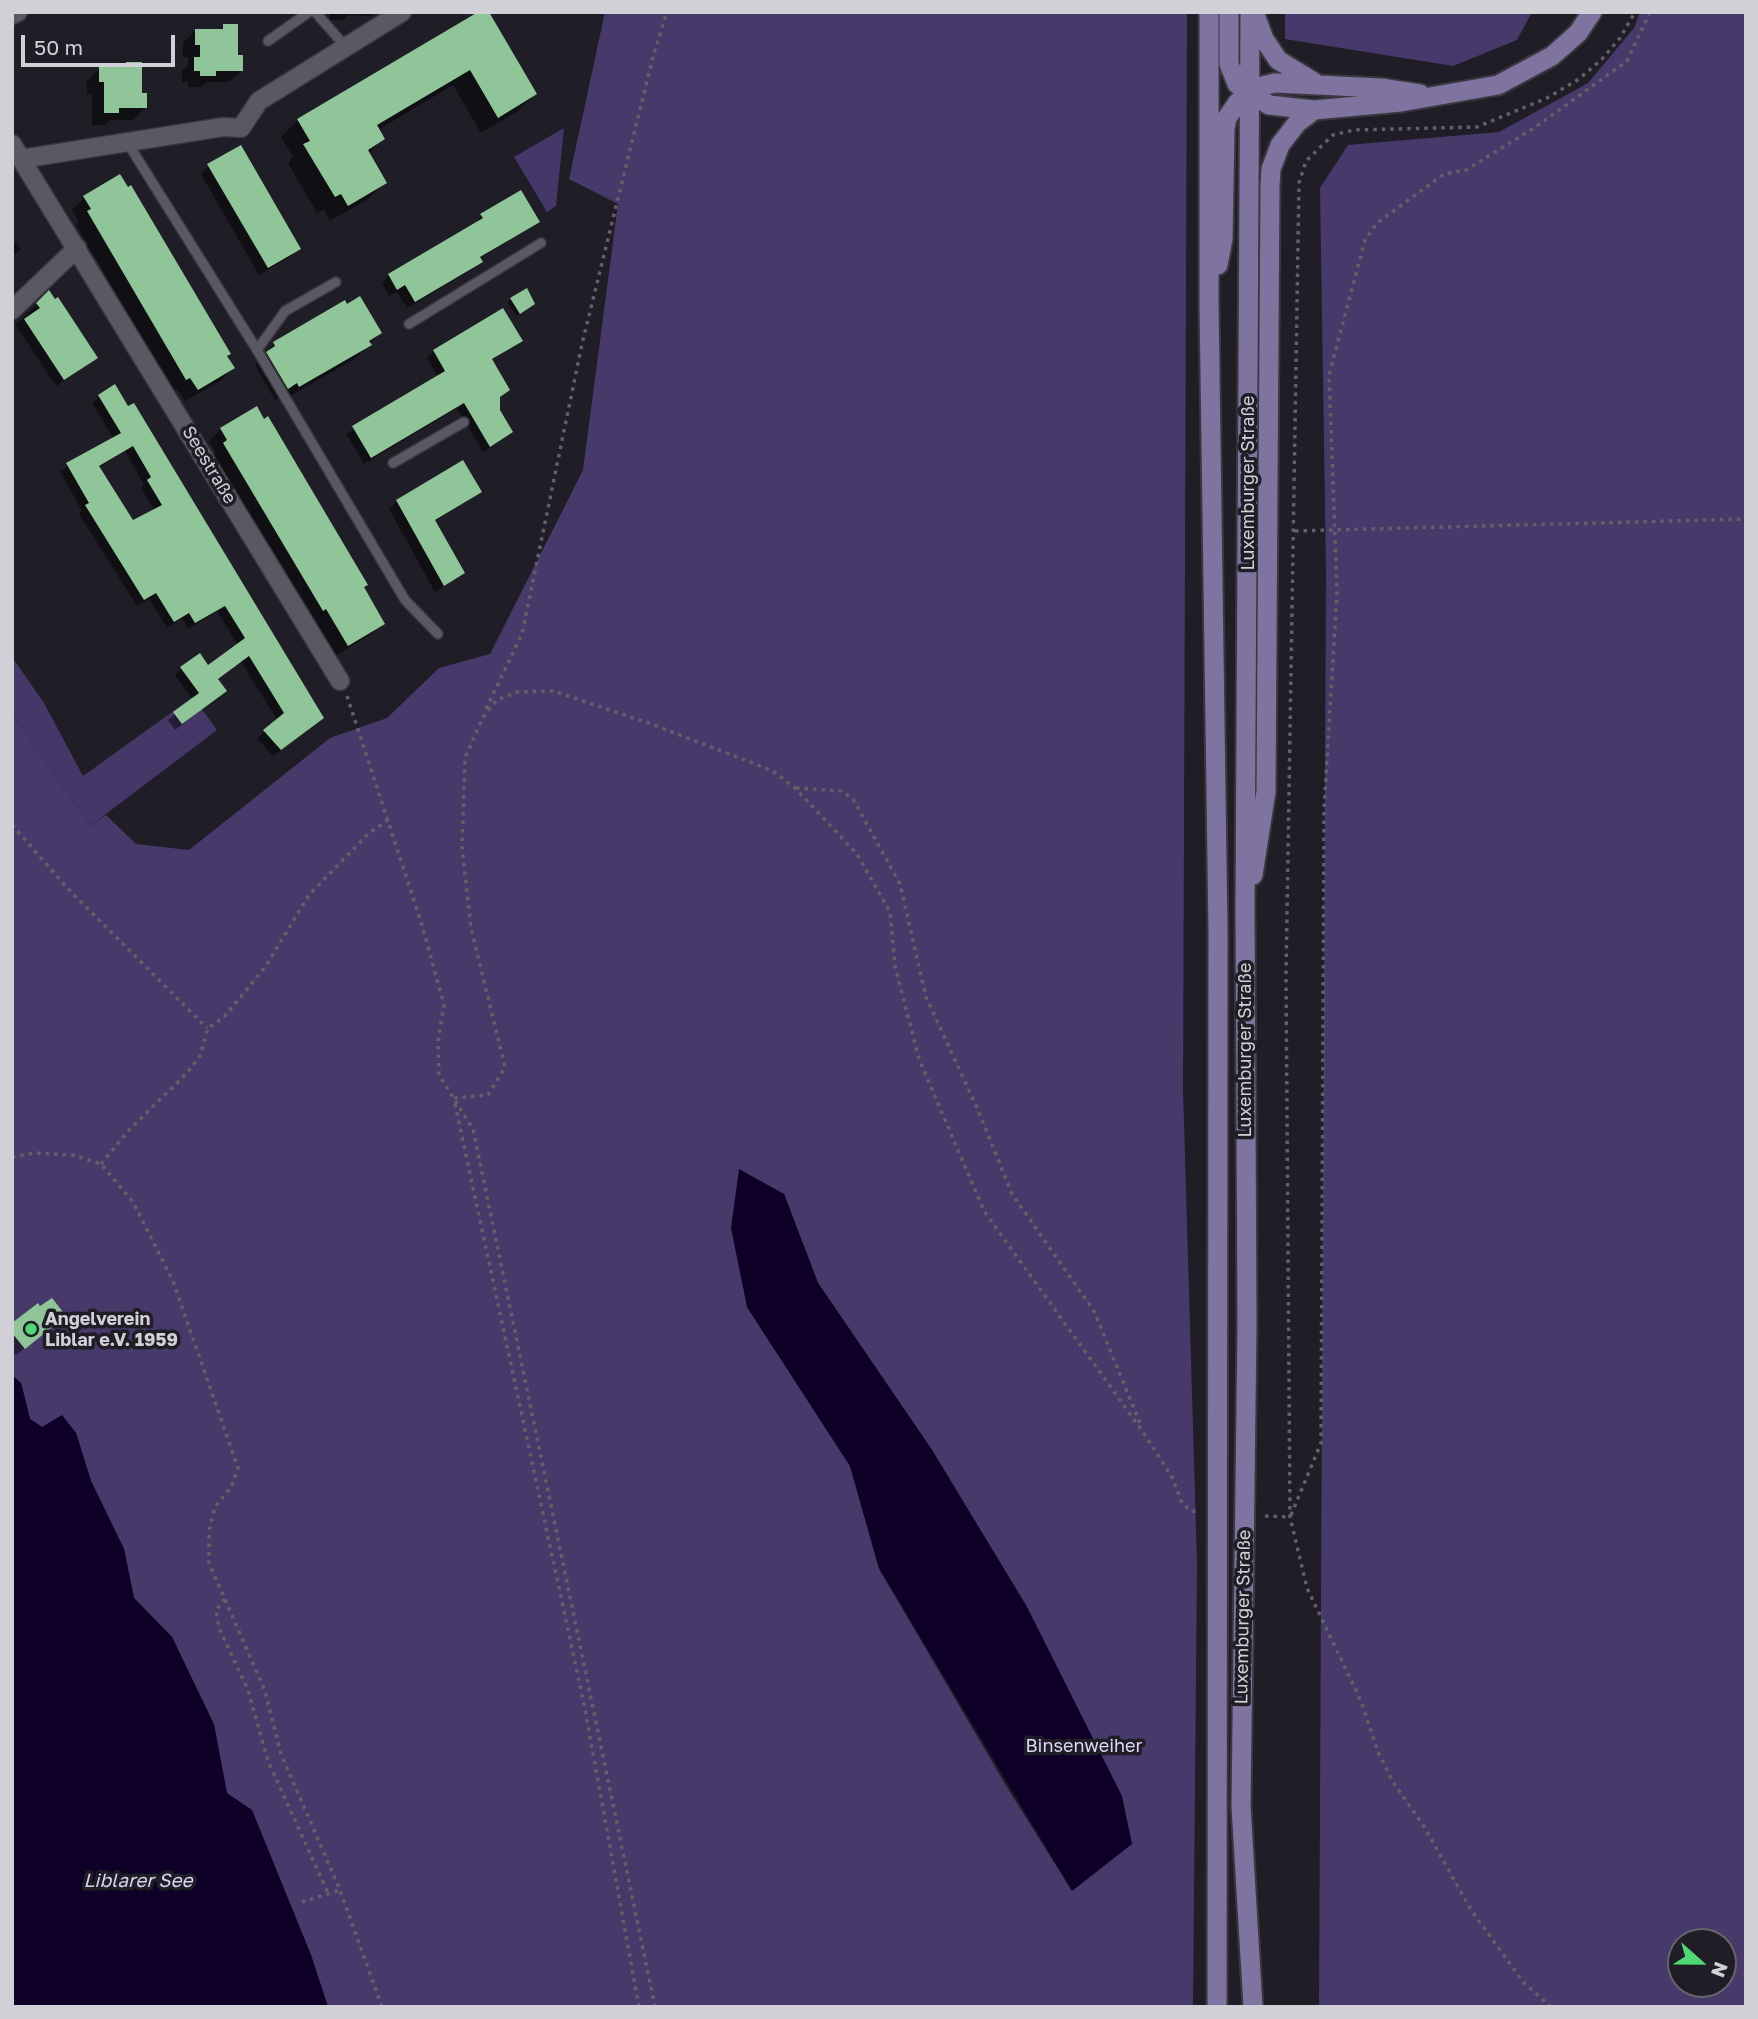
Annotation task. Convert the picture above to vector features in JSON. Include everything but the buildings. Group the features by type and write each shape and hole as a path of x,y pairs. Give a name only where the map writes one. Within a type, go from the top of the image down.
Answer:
{"main road":[{"path":"1209,12 1209,303"},
{"path":"1229,12 1230,72 1237,84 1278,107 1314,110 1479,91 1519,76 1567,45 1592,12"},
{"path":"1252,12 1264,39 1278,60 1318,84"},
{"name":"Luxemburger Straße","path":"1252,12 1249,93 1245,907 1247,1325 1241,1806 1253,2007"},
{"path":"1209,303 1223,239 1227,118 1238,102 1249,93 1275,83 1389,89 1432,96"},
{"path":"1245,907 1259,846 1266,792 1271,169 1280,145 1314,110"},
{"name":"Luxemburger Straße","path":"1209,303 1218,931 1217,2007"}],"street":[{"path":"12,15 18,12"},
{"name":"Seestraße","path":"340,681 16,151 126,141 223,127 241,128 259,101 402,12"},
{"path":"12,310 77,248"}],"lane":[{"path":"268,41 309,12"},
{"path":"315,12 346,47"},
{"path":"126,141 257,349 405,600 438,634"},
{"path":"409,324 541,243"},
{"path":"257,349 285,311 336,282"},
{"path":"393,463 464,422"}],"path":[{"path":"454,1098 488,1095 505,1068 471,928 462,847 465,758 522,634 582,344 654,53 667,12"},
{"path":"1551,2007 1524,1983 1471,1910 1425,1828 1393,1782 1378,1752 1361,1701 1307,1588 1290,1517 1286,976 1296,531 1299,183 1306,162 1333,135 1354,130 1477,127 1547,98 1579,79 1602,59 1620,38 1635,12"},
{"path":"1290,1517 1321,1443 1324,810 1337,592 1329,375 1365,240 1377,223 1444,174 1466,170 1534,128 1627,61 1650,12"},
{"path":"1296,531 1746,519"},
{"path":"340,681 352,705 389,819 444,1005 438,1041 439,1074 473,1129 655,2007"},
{"path":"483,717 497,700 517,692 553,691 654,725 773,771 795,788 857,854 890,912 895,966 919,1059 984,1211 1143,1432 1172,1476 1182,1503 1191,1511 1206,1513"},
{"path":"795,788 841,791 853,799 900,884 926,997 1012,1194 1094,1311 1143,1432"},
{"path":"101,1164 130,1129 186,1074 200,1056 208,1028 224,1017 266,966 309,895 368,834 389,819"},
{"path":"12,825 71,892 208,1028"},
{"path":"454,1098 585,1709 639,2007"},
{"path":"12,1157 34,1153 73,1155 101,1164 121,1184 133,1202 173,1281 235,1455 237,1468 215,1507 209,1532 209,1563 265,1690 281,1754 340,1890 382,2007"},
{"path":"1265,1516 1290,1517"},
{"path":"225,1599 216,1610 219,1628 248,1690 268,1761 328,1893"},
{"path":"302,1902 340,1890"}],"shaded area":[{"path":"564,128 556,206 547,212 514,157"},
{"path":"12,657 44,703 83,776 193,697 217,730 90,826 12,714"}],"green space":[{"path":"605,12 1187,12 1183,1089 1197,1563 1193,2007 328,2007 311,1955 252,1811 227,1794 214,1724 172,1637 134,1598 124,1549 91,1481 76,1433 42,1427 30,1419 21,1383 12,1375 12,714 90,826 106,815 136,844 189,850 330,738 387,718 439,668 490,654 583,470 618,204 569,179","holes":["784,1194 818,1283 932,1450 1027,1607 1072,1891 1008,1789 879,1569 850,1466 747,1307"]},
{"path":"1285,12 1532,12 1517,40 1453,66 1285,39"},
{"path":"1640,12 1746,12 1746,2007 1319,2007 1326,572 1320,188 1348,145 1499,132 1588,83 1634,28"}],"water":[{"name":"Binsenweiher","path":"739,1169 784,1194 818,1283 932,1450 1027,1607 1122,1796 1132,1844 1072,1891 879,1568 850,1466 747,1307 731,1228"},
{"name":"Liblarer See","path":"12,1375 21,1383 30,1419 42,1427 62,1415 76,1433 91,1481 124,1549 134,1598 172,1637 214,1725 227,1793 252,1810 311,1955 328,2007 12,2007"}],"place":[{"name":"Angelverein Liblar e.V. 1959","path":"31,1329"}]}
